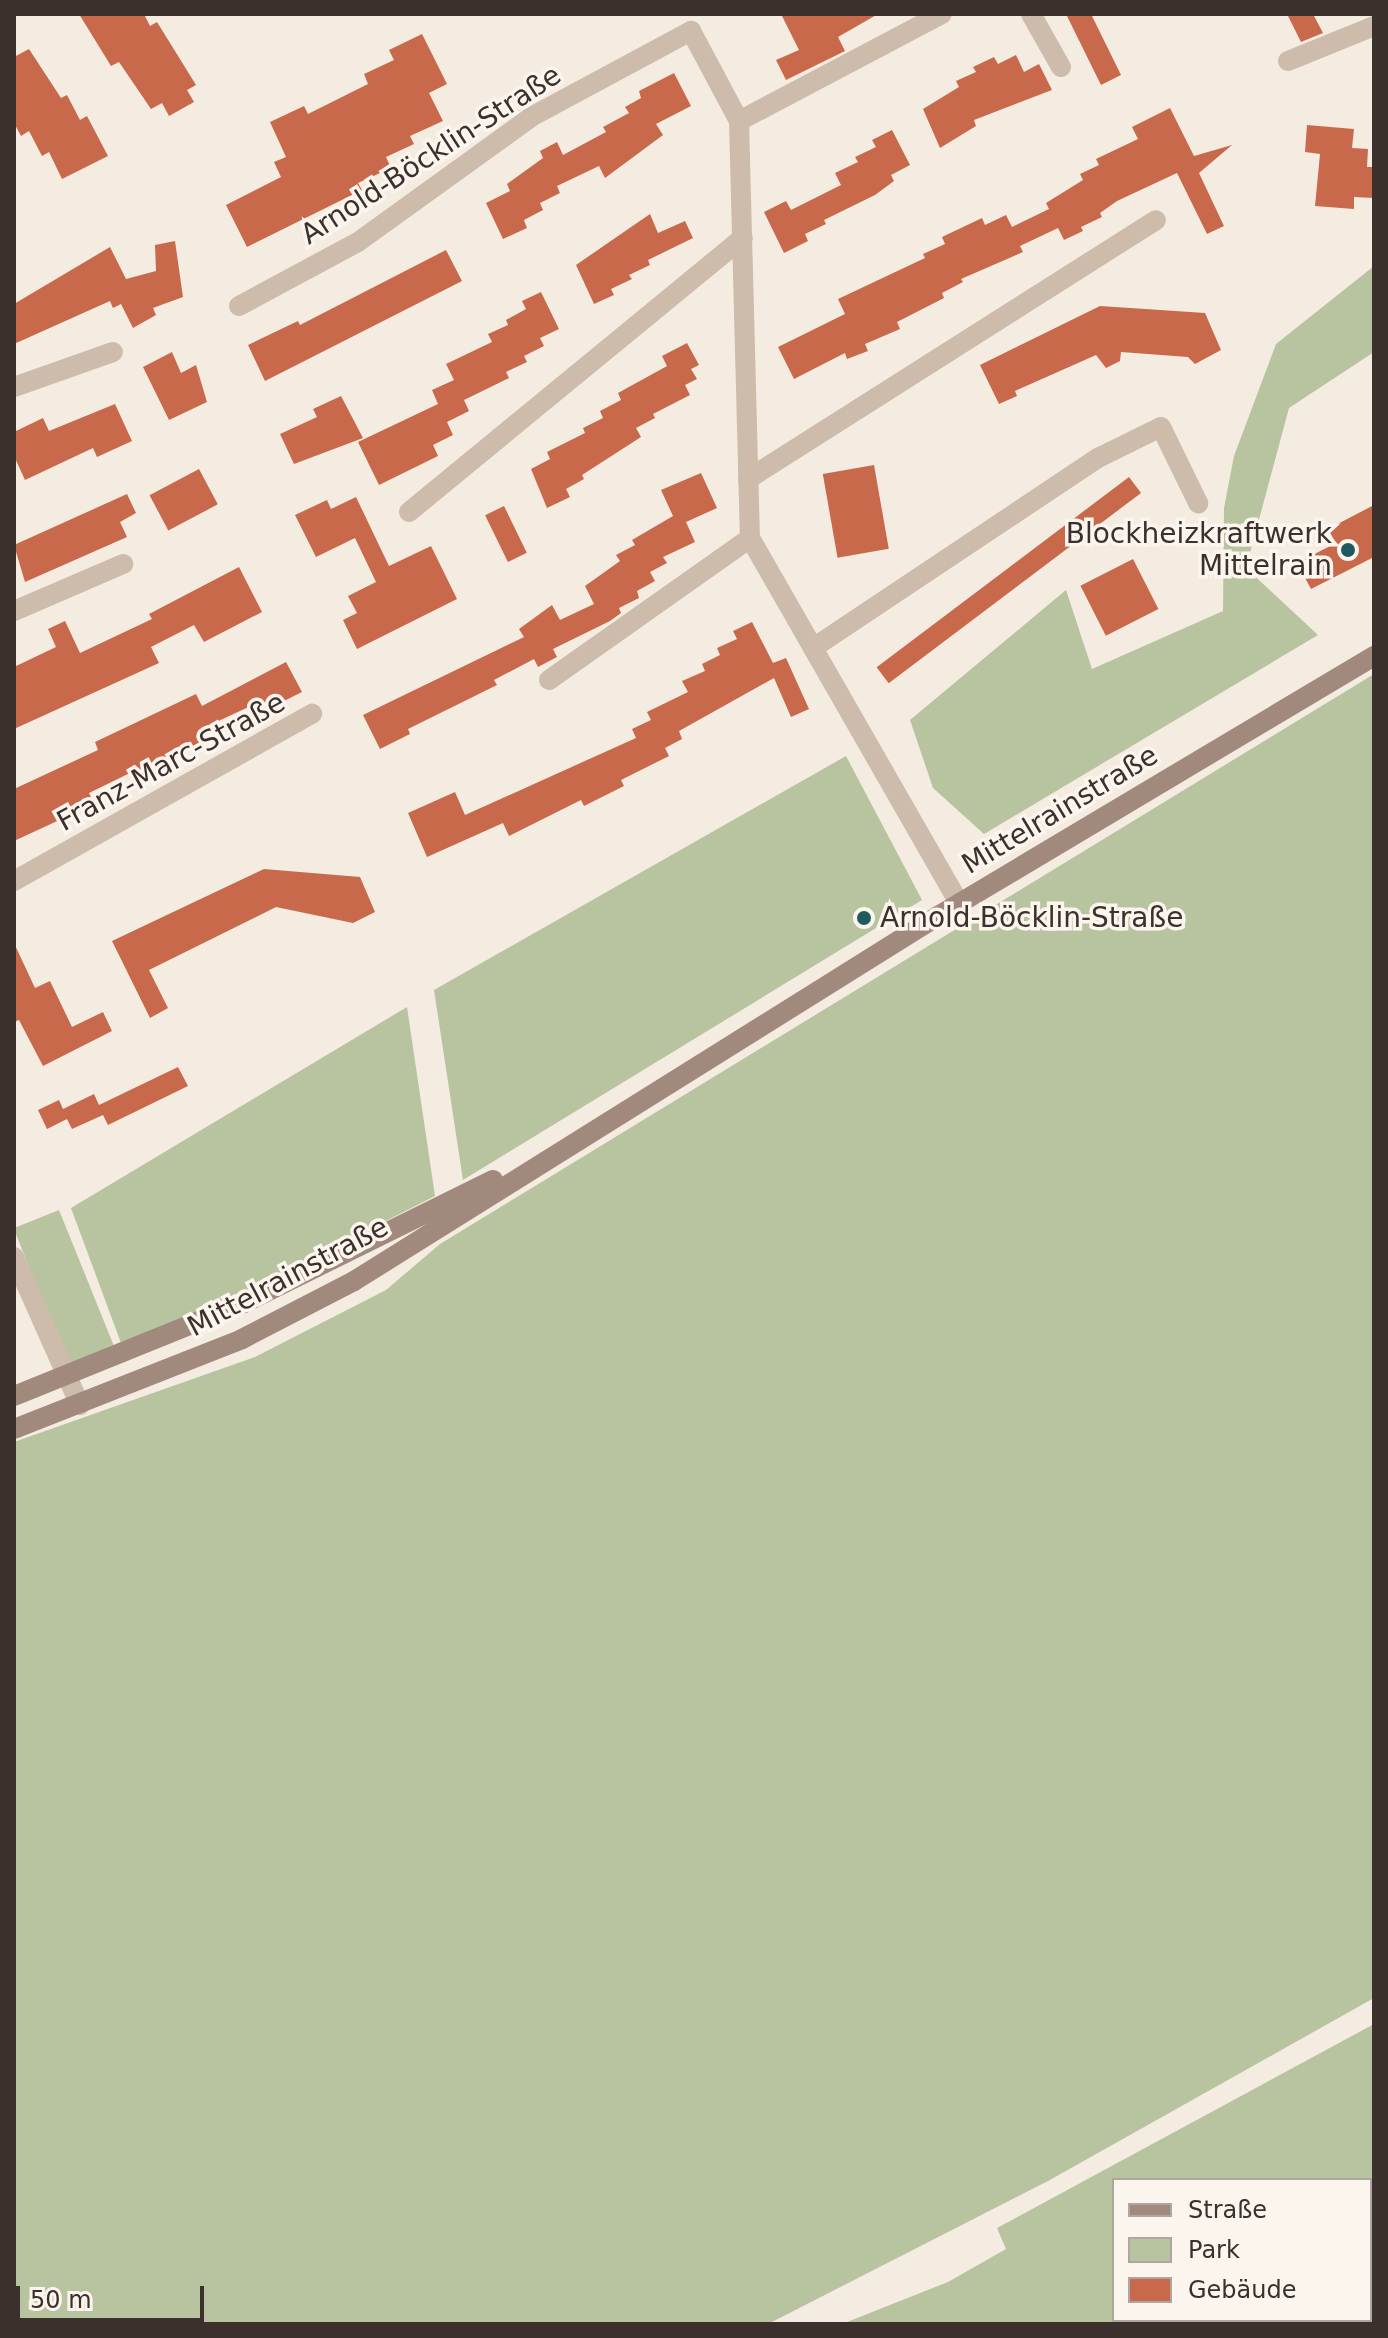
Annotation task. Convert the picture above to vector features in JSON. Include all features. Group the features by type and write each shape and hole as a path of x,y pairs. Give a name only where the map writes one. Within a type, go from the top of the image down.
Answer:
{"street":[{"path":"739,121 942,14"},
{"path":"1031,14 1061,67"},
{"path":"1288,61 1374,26"},
{"name":"Arnold-Böcklin-Straße","path":"239,306 358,242 531,117 691,31 739,121 750,538 959,903"},
{"path":"748,479 1156,220"},
{"path":"409,512 701,267 743,238"},
{"path":"14,387 113,352"},
{"path":"813,648 1098,458 1161,427 1198,503"},
{"path":"549,680 750,538"},
{"path":"14,611 123,564"},
{"name":"Mittelrainstraße","path":"14,1429 242,1339 354,1281 959,903 1374,656"},
{"name":"Franz-Marc-Straße","path":"14,881 312,714"},
{"name":"Mittelrainstraße","path":"14,1396 242,1304 572,1142"},
{"path":"14,1257 80,1405"}],"green space":[{"path":"1374,266 1374,352 1289,408 1246,568 1318,635 984,834 933,788 910,720 1066,590 1092,669 1223,611 1224,508 1234,456 1276,344"},
{"path":"1374,674 1374,1998 1048,2181 768,2324 14,2324 14,1442 255,1357 386,1290 440,1244"},
{"path":"846,756 922,900 463,1180 434,990"},
{"path":"407,1007 435,1196 217,1307 121,1343 71,1208"},
{"path":"59,1210 115,1348 69,1367 14,1229"},
{"path":"1374,2024 1374,2324 842,2324 948,2282 1006,2249 997,2228"}],"building":[{"path":"79,14 144,14 150,26 157,22 196,85 187,90 194,102 169,116 162,103 151,109 119,62 111,66"},
{"path":"781,14 878,14 838,37 845,51 786,80 776,60 799,50"},
{"path":"1066,14 1091,14 1121,75 1101,85"},
{"path":"1287,14 1313,14 1323,33 1301,42"},
{"path":"422,34 447,84 429,93 443,121 410,136 414,144 386,157 391,168 358,183 362,190 247,247 226,205 281,177 274,162 286,157 270,122 304,106 308,114 368,84 364,74 394,60 389,50"},
{"path":"29,49 61,98 67,95 80,120 87,116 108,156 62,179 49,152 42,156 29,131 21,136 14,123 14,57"},
{"path":"1016,55 1024,72 1039,64 1052,90 974,120 976,126 940,148 923,109 959,87 956,81 976,72 973,67 994,57 998,64"},
{"path":"674,73 691,106 656,124 663,135 605,178 599,166 557,186 560,193 540,203 543,210 524,220 527,228 503,239 486,203 510,191 507,184 543,158 540,151 557,142 563,155 606,132 603,127 629,113 625,107 641,98 639,91"},
{"path":"1170,108 1194,156 1232,145 1199,173 1224,226 1207,234 1177,173 1117,201 1100,213 1102,217 1081,227 1083,231 1064,240 1058,228 1020,246 1023,252 961,279 963,282 942,293 944,298 897,322 900,329 865,344 868,351 847,359 845,353 794,379 778,347 845,314 838,299 925,258 923,254 945,244 942,237 982,218 985,225 1006,215 1012,227 1049,209 1046,203 1083,180 1080,174 1099,165 1096,159 1138,139 1132,127"},
{"path":"1307,125 1354,129 1352,148 1368,149 1367,167 1374,167 1374,198 1354,197 1354,209 1315,206 1320,154 1305,152"},
{"path":"892,130 910,165 891,175 894,181 875,195 824,220 826,224 805,234 808,241 784,253 764,212 786,201 791,210 841,185 835,173 858,162 855,157 876,147 872,140"},
{"path":"650,214 658,233 685,221 693,238 648,260 650,265 629,275 632,279 611,289 614,295 594,304 576,265"},
{"path":"175,241 183,297 153,308 156,315 133,328 121,304 113,308 110,301 14,344 14,304 110,247 126,279 156,271 155,245"},
{"path":"446,250 462,281 265,381 248,345 298,321 300,325"},
{"path":"541,292 559,329 540,338 544,346 524,356 527,362 506,372 509,378 464,400 469,411 447,422 453,435 433,445 438,456 379,485 358,442 438,404 432,390 454,380 446,364 492,342 488,334 508,325 506,320 526,309 522,301"},
{"path":"1100,306 1205,313 1221,350 1195,364 1188,357 1121,352 1120,361 1106,368 1096,355 1015,391 1017,396 999,404 980,365"},
{"path":"687,343 699,365 691,369 697,379 685,385 690,395 653,414 655,418 636,428 641,437 582,475 584,479 566,489 570,497 547,508 531,469 550,459 547,452 585,433 583,428 603,418 600,411 621,400 618,393 667,366 662,356"},
{"path":"172,352 181,373 196,365 207,402 169,420 143,367"},
{"path":"341,396 363,438 294,464 280,434 317,417 313,409"},
{"path":"115,404 132,441 97,457 93,448 25,480 14,456 14,432 43,418 49,431"},
{"path":"874,465 889,549 838,558 823,474"},
{"path":"199,469 218,504 168,531 150,495"},
{"path":"701,473 717,508 686,522 695,542 663,557 667,563 650,572 655,581 637,591 639,598 619,608 621,613 610,621 553,649 557,657 538,667 534,659 494,680 497,685 408,729 410,734 380,749 363,715 524,637 519,629 552,605 560,620 594,604 585,586 620,561 616,555 635,545 632,540 673,516 661,490"},
{"path":"1129,477 1141,493 889,683 877,667"},
{"path":"127,494 136,513 120,522 127,537 25,582 14,545"},
{"path":"356,497 389,566 431,546 457,599 357,649 343,620 357,613 348,596 376,582 355,538 316,557 295,515 327,500 331,509"},
{"name":"Blockheizkraftwerk Mittelrain","path":"1374,505 1374,557 1311,589 1297,563 1336,543 1328,529"},
{"path":"504,506 527,553 508,562 485,515"},
{"path":"1133,559 1158,609 1106,636 1080,586"},
{"path":"239,567 262,612 204,642 194,625 151,647 159,663 14,729 14,667 56,647 48,629 65,621 80,653 152,619 149,614"},
{"path":"752,622 773,663 786,658 809,709 791,717 774,678 679,731 682,739 665,748 669,756 621,780 624,786 584,806 581,800 509,836 503,823 427,857 408,813 455,792 465,815 636,738 632,729 651,720 647,712 688,692 682,681 705,671 702,664 720,655 717,648 737,639 733,631"},
{"path":"286,662 302,692 264,711 259,702 212,724 216,734 135,778 132,772 89,793 94,804 14,841 14,789 98,750 95,742 196,694 202,706"},
{"path":"264,869 360,877 375,912 353,923 276,907 149,970 168,1008 150,1018 112,941"},
{"path":"14,943 35,988 50,981 72,1027 103,1012 112,1031 43,1066 19,1020 14,1022"},
{"path":"178,1067 188,1086 108,1125 103,1115 72,1129 67,1119 47,1129 38,1110 59,1100 63,1109 94,1094 99,1105"}],"place":[{"name":"Blockheizkraftwerk Mittelrain","path":"1348,550"},
{"name":"Arnold-Böcklin-Straße","path":"864,918"}]}
